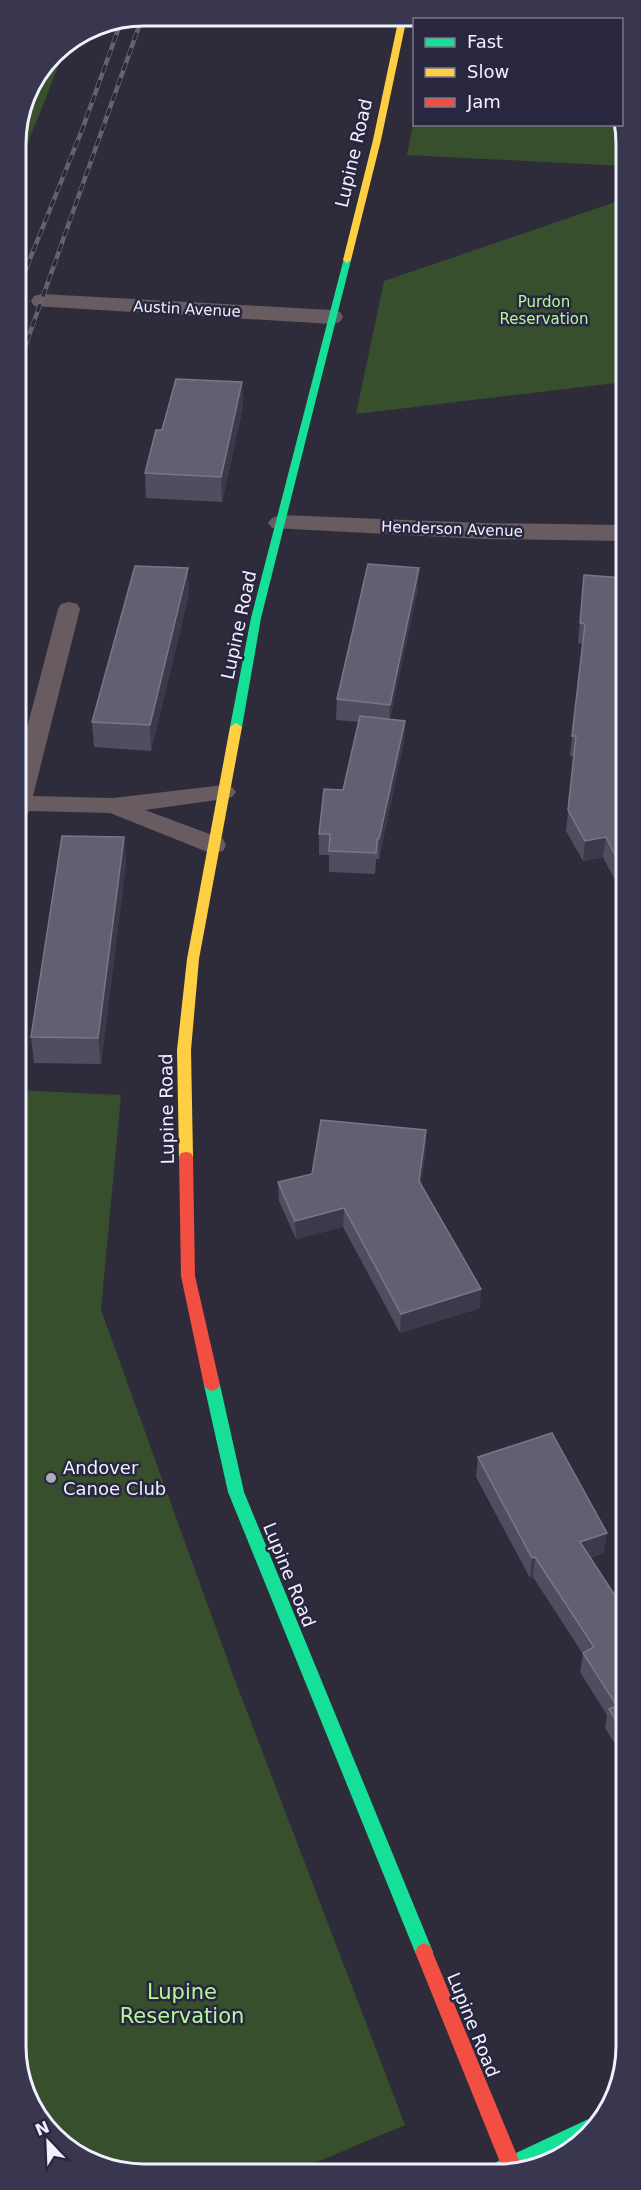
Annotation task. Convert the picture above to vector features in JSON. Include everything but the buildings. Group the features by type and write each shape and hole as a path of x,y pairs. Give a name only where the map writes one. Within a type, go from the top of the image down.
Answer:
{"street":[{"name":"Lupine Road","path":"401,26 376,140 256,618 193,959 184,1050 188,1276 236,1492 510,2163"},
{"name":"Austin Avenue","path":"42,302 332,317"},
{"name":"Henderson Avenue","path":"281,523 483,531 616,533"},
{"path":"516,2163 574,2136"}],"lane":[{"path":"26,778 69,609"},
{"path":"26,810 113,806 224,792"},
{"path":"113,806 214,845"}],"green space":[{"path":"61,59 26,147 27,128 34,98 45,78"},
{"path":"413,124 413,126 614,126 616,144 616,166 407,155"},
{"name":"Purdon Reservation","path":"616,202 616,383 356,414 384,281"},
{"name":"Lupine Reservation","path":"26,1090 121,1095 101,1310 233,1675 405,2125 312,2164 136,2164 120,2162 98,2156 78,2144 78,2112 45,2112 32,2084 27,2062"}],"railway":[{"path":"26,344 139,26"},
{"path":"26,269 82,130 119,28"}],"traffic: fast":[{"path":"236,727 256,618 347,260"},
{"path":"212,1385 236,1492 424,1952"},
{"path":"517,2162 574,2136"}],"traffic: slow":[{"path":"347,260 377,140 401,26"},
{"path":"186,1157 184,1050 193,959 236,727"}],"traffic: jam":[{"path":"186,1157 188,1276 212,1385"},
{"path":"424,1952 510,2163"}],"place":[{"name":"Andover Canoe Club","path":"51,1478"}]}
